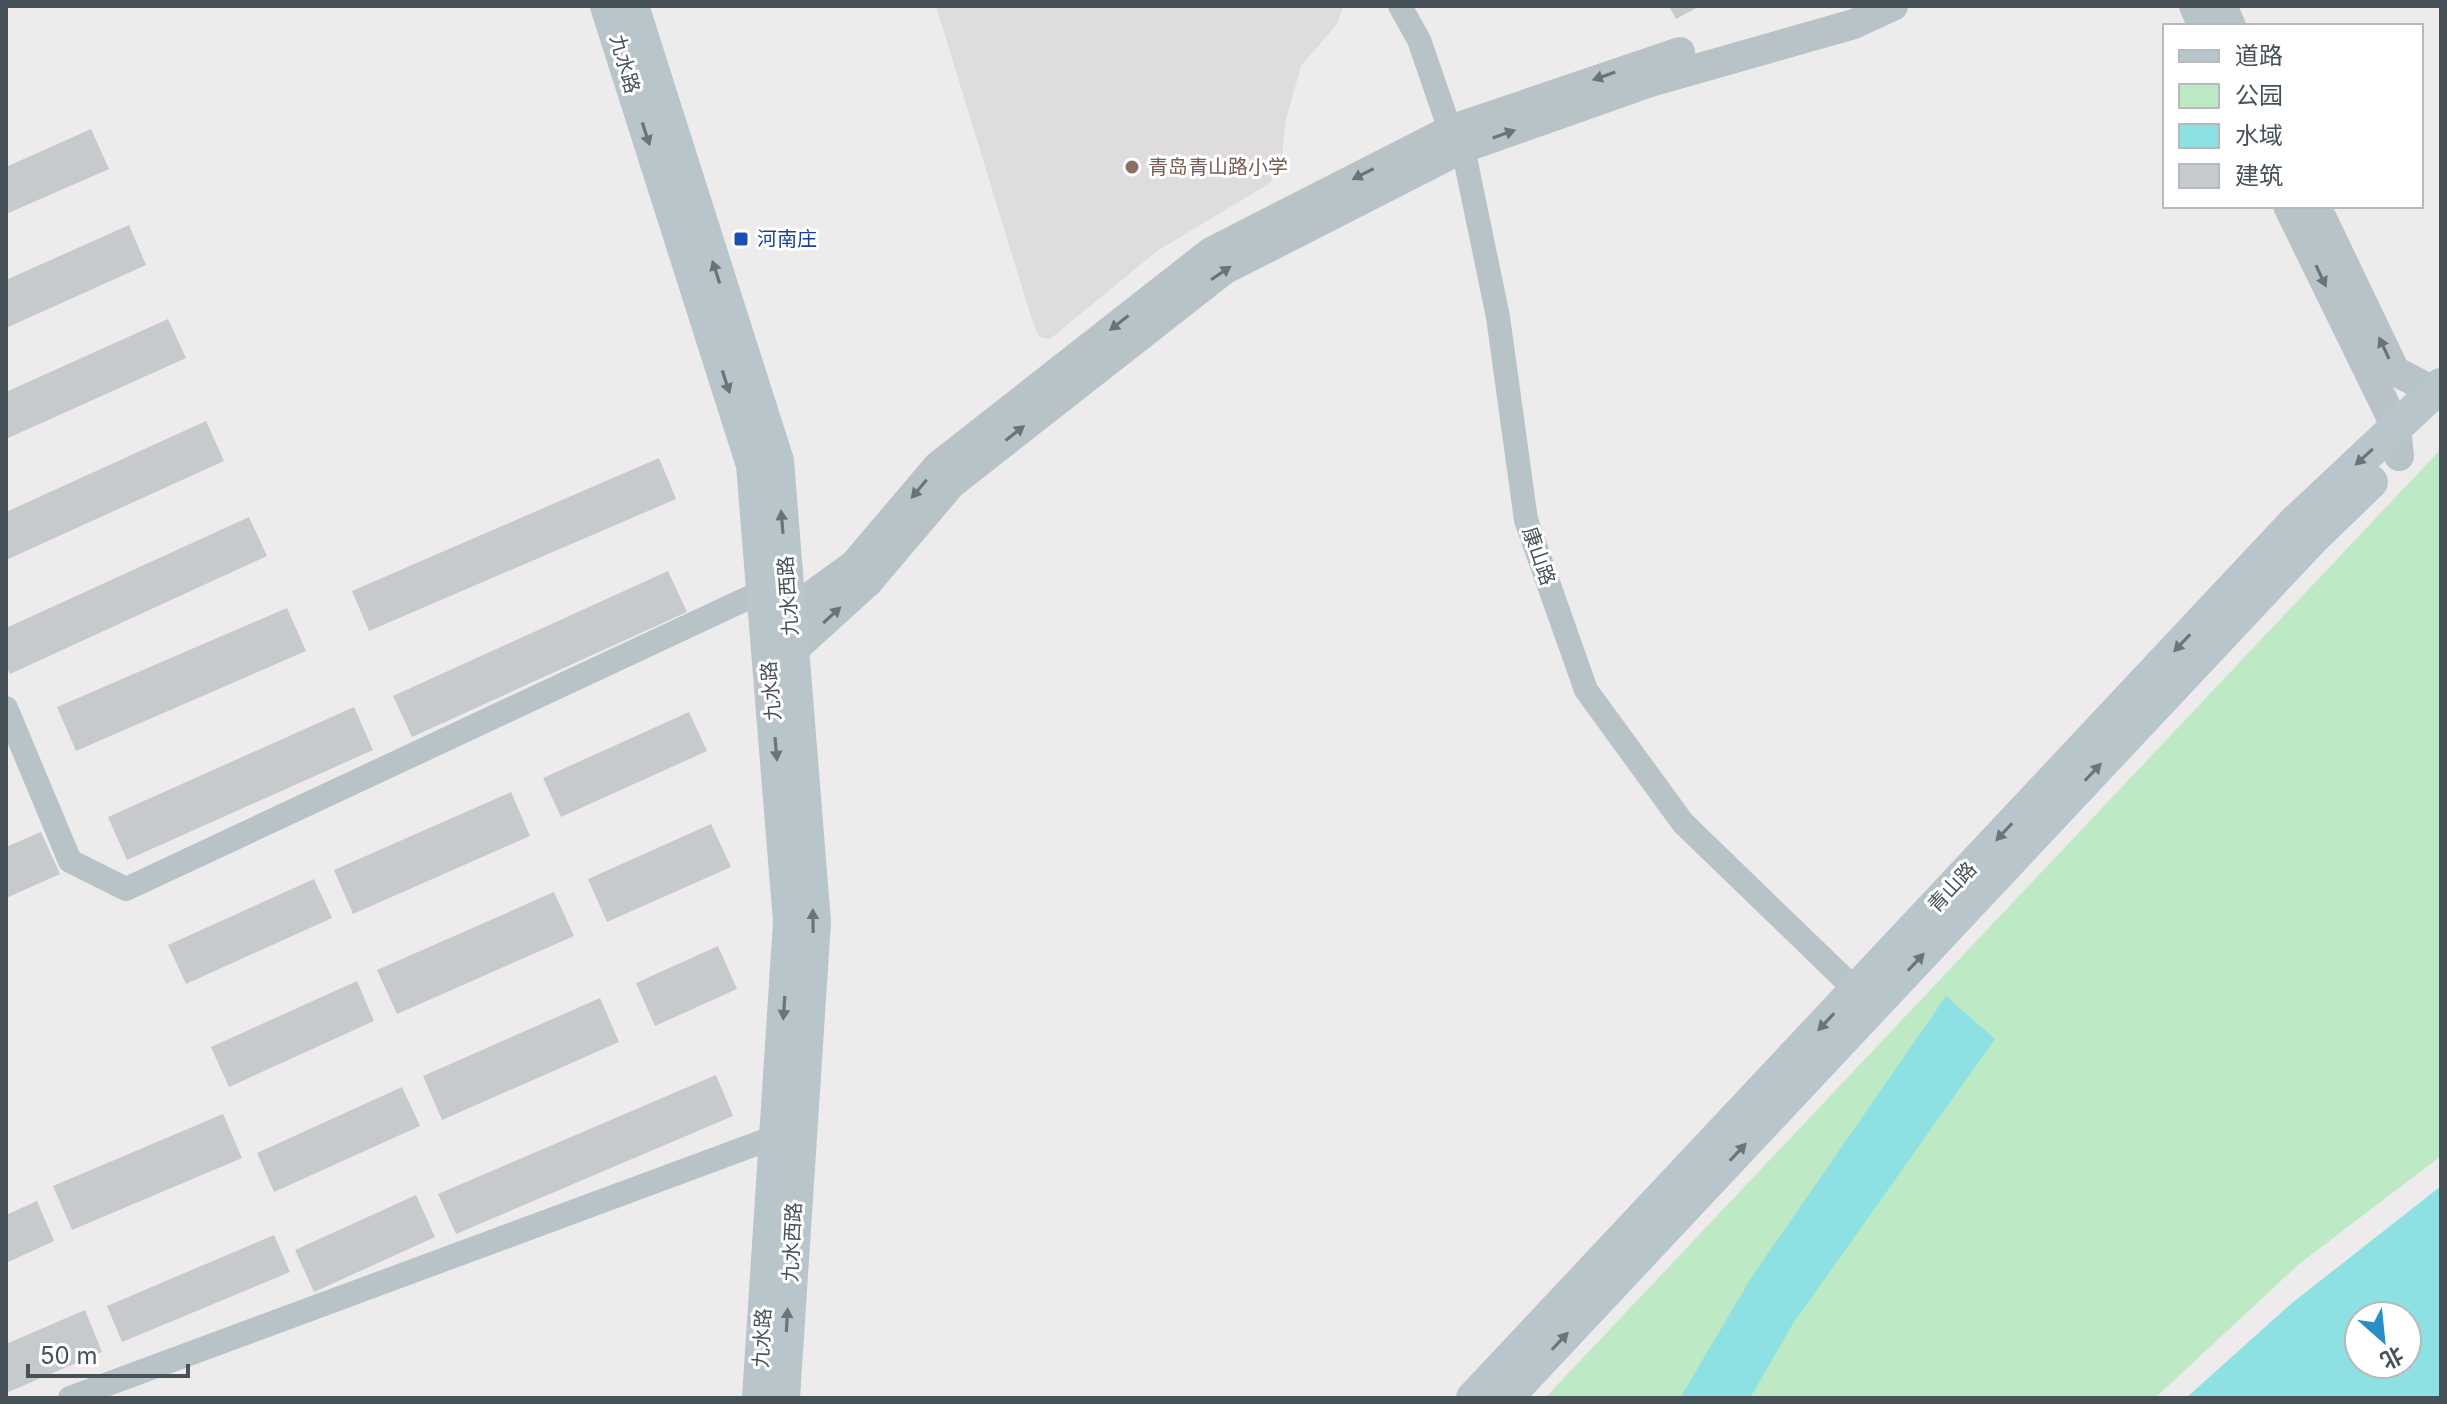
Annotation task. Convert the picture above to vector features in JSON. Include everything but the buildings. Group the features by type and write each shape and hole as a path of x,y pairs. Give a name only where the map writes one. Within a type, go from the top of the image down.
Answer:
{"main road":[{"name":"九水路","path":"607,6 753,465 776,626 790,922 759,1398"},
{"name":"九水西路","path":"632,6 777,461 776,626 814,922 783,1398"},
{"name":"青山路","path":"1473,1398 2312,539 2439,397"},
{"name":"青山路","path":"1506,1398 1864,998"}],"street":[{"name":"康山路","path":"1400,6 1419,40 1456,139 1498,317 1526,520 1586,690 1683,823 1864,998"},
{"path":"6,708 70,861 126,889 776,626 867,583 951,484 1224,270 1456,139 1637,64 1839,6"},
{"path":"1456,139 1854,24 1893,6"},
{"path":"2289,208 2397,442"},
{"path":"2317,208 2395,371 2439,397"},
{"path":"70,1398 775,1137"}],"shaded area":[{"name":"青岛青山路小学","path":"936,6 1343,6 1337,24 1301,66 1285,123 1282,159 1270,183 1157,251 1050,339 1039,337 1032,320"}],"green space":[{"path":"2441,449 2441,1156 2299,1264 2155,1398 1545,1398"}],"water":[{"path":"1946,996 1995,1039 1794,1322 1750,1398 1680,1398 1751,1278"},
{"path":"2441,1186 2441,1398 2186,1398 2292,1303"}],"place":[{"name":"青岛青山路小学","path":"1132,167"},
{"name":"河南庄","path":"741,239"}]}
